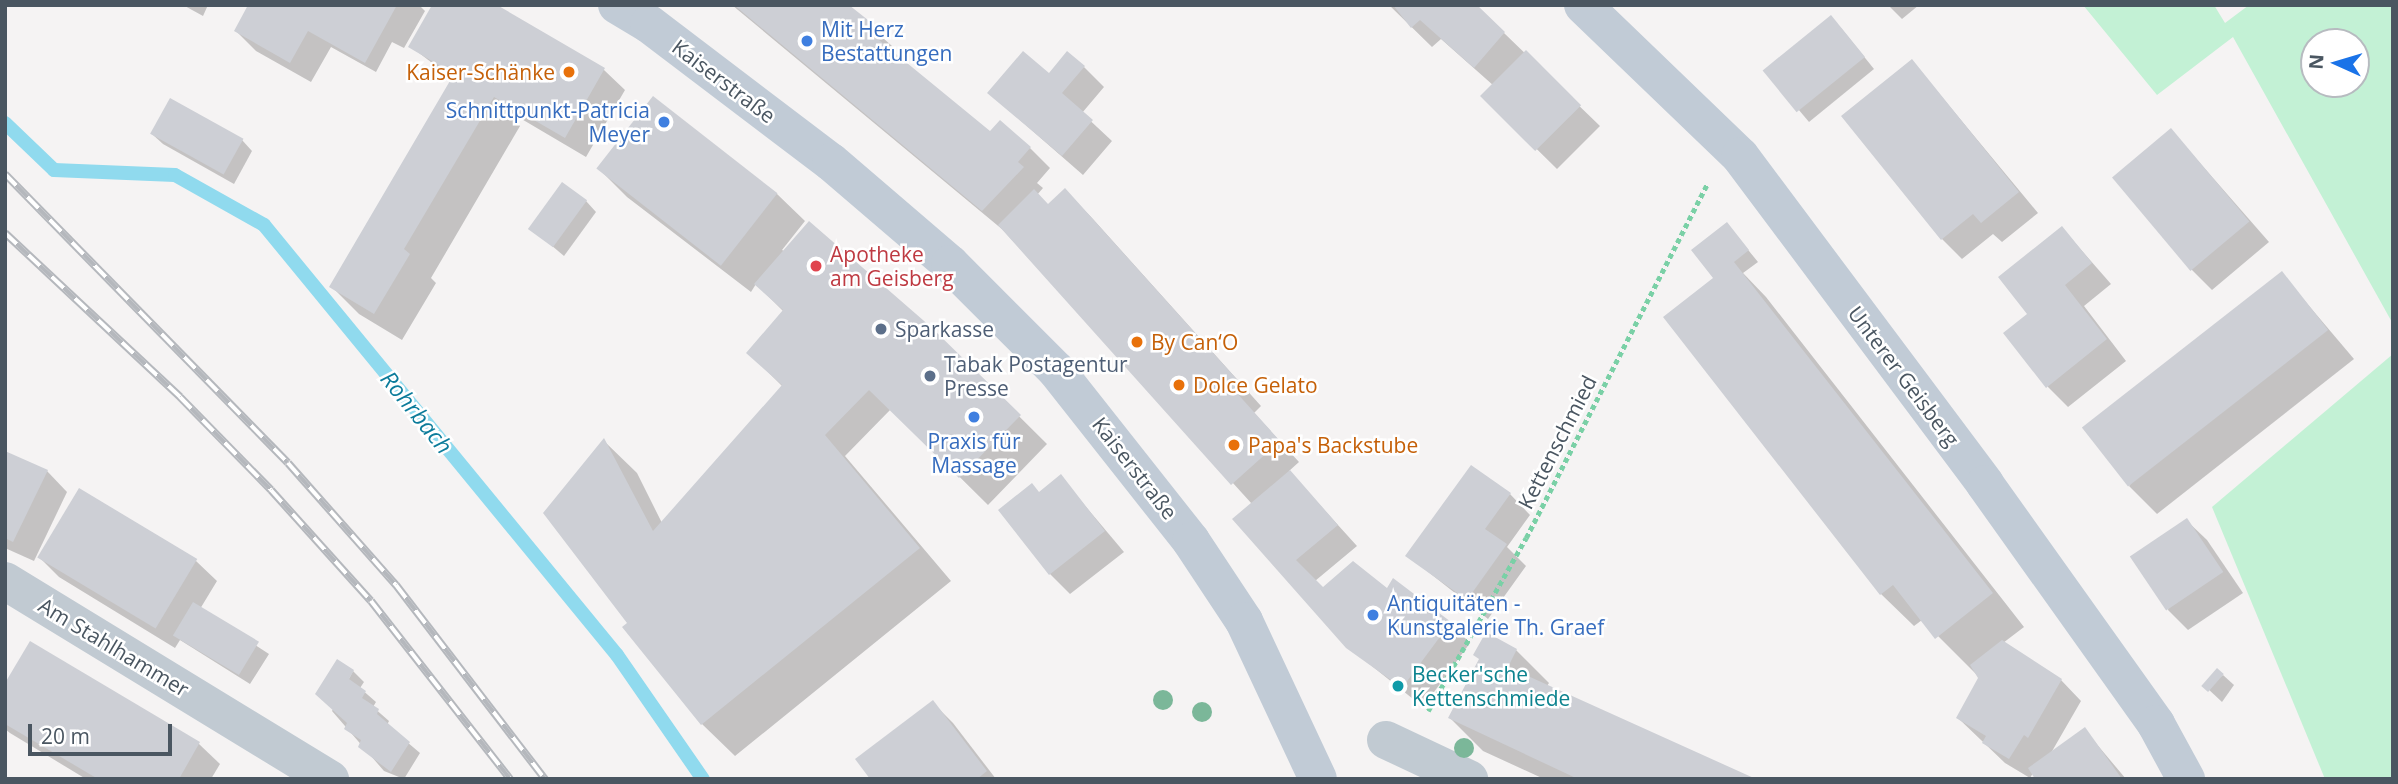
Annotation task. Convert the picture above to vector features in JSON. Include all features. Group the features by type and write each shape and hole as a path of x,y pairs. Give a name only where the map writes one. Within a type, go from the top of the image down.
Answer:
{"main road":[{"name":"Kaiserstraße","path":"617,5 649,24 831,162 950,264 1056,370 1191,541 1244,621 1318,779"},
{"name":"Unterer Geisberg","path":"1583,5 1740,156 1993,495 2156,724 2186,779"}],"street":[{"name":"Am Stahlhammer","path":"5,581 330,779"},
{"path":"1386,740 1469,779"}],"path":[{"name":"Kettenschmied","path":"1429,711 1526,538 1707,185"}],"green space":[{"path":"2083,5 2214,5 2225,23 2249,5 2393,5 2393,324 2233,37 2157,95"},
{"path":"2393,354 2393,779 2325,779 2212,507"}],"building":[{"path":"248,5 397,5 365,63 308,31 290,63 234,31"},
{"path":"432,5 497,5 605,68 565,138 494,97 404,249 410,254 374,314 329,287 454,74 408,47"},
{"path":"734,5 849,5 873,24 868,31 990,131 1000,120 1031,147 1018,162 1024,167 982,211"},
{"path":"1393,5 1477,5 1505,32 1474,68 1420,20 1411,28"},
{"path":"1831,15 1865,57 1797,112 1763,70"},
{"path":"1526,50 1581,105 1535,151 1480,96"},
{"path":"1023,51 1049,73 1067,51 1085,66 1062,93 1093,120 1062,156 987,93"},
{"path":"1912,59 2019,192 1981,223 1973,214 1941,240 1841,116"},
{"path":"653,96 778,193 721,266 596,168"},
{"path":"170,98 243,139 224,175 150,134"},
{"path":"2171,128 2249,221 2190,271 2112,177"},
{"path":"562,182 587,200 553,247 528,229"},
{"path":"1065,188 1242,385 1235,391 1280,441 1231,485 998,225 1034,189 1048,204"},
{"path":"809,221 931,327 1021,415 959,478 869,390 825,435 920,548 701,725 622,627 627,623 543,513 604,438 653,531 782,385 746,353 783,310 754,284"},
{"path":"1727,222 1749,250 1734,262 1993,593 1935,639 1893,585 1880,595 1663,317 1713,278 1691,250"},
{"path":"2062,226 2092,263 2065,285 2107,339 2046,388 2003,333 2027,314 1998,277"},
{"path":"2282,271 2328,330 2128,486 2082,427"},
{"path":"5,451 48,470 13,542 5,538"},
{"path":"1471,465 1511,493 1485,529 1507,544 1467,600 1405,556"},
{"path":"1290,470 1338,525 1296,560 1323,587 1353,561 1387,588 1393,578 1451,622 1402,688 1346,648 1232,519"},
{"path":"1061,474 1105,531 1049,575 998,510 1032,483 1039,492"},
{"path":"79,488 197,559 156,629 37,557"},
{"path":"2187,518 2223,572 2166,610 2130,557"},
{"path":"193,602 259,642 239,675 173,635"},
{"path":"1486,632 1517,649 1508,667 1756,779 1578,779 1448,718 1479,659 1473,655"},
{"path":"2002,640 2062,679 2028,738 2024,735 2009,759 1982,743 1986,736 1956,718 1978,678 1970,665"},
{"path":"30,641 200,742 179,779 98,779 5,724 5,683"},
{"path":"337,659 354,670 349,679 366,691 362,698 379,709 377,714 410,742 391,772 358,747 361,740 344,729 347,723 315,694"},
{"path":"2217,668 2224,674 2208,692 2201,686"},
{"path":"933,700 987,771 977,779 870,779 855,759"},
{"path":"2085,727 2122,779 2035,779 2028,768"}],"waterway":[{"name":"Rohrbach","path":"5,123 54,170 175,175 264,225 617,655 703,779"}],"railway":[{"path":"5,174 288,463 396,585 545,779"},
{"path":"5,233 180,397 271,490 371,601 510,779"}],"place":[{"name":"Mit Herz Bestattungen","path":"807,41"},
{"name":"Kaiser-Schänke","path":"569,72"},
{"name":"Schnittpunkt-Patricia Meyer","path":"664,122"},
{"name":"Apotheke am Geisberg","path":"816,266"},
{"name":"Sparkasse","path":"881,329"},
{"name":"By Can‘O","path":"1137,342"},
{"name":"Tabak Postagentur Presse","path":"930,376"},
{"name":"Dolce Gelato","path":"1179,385"},
{"name":"Praxis für Massage","path":"974,417"},
{"name":"Papa's Backstube","path":"1234,445"},
{"name":"Antiquitäten - Kunstgalerie Th. Graef","path":"1373,615"},
{"name":"Becker'sche Kettenschmiede","path":"1398,686"}]}
